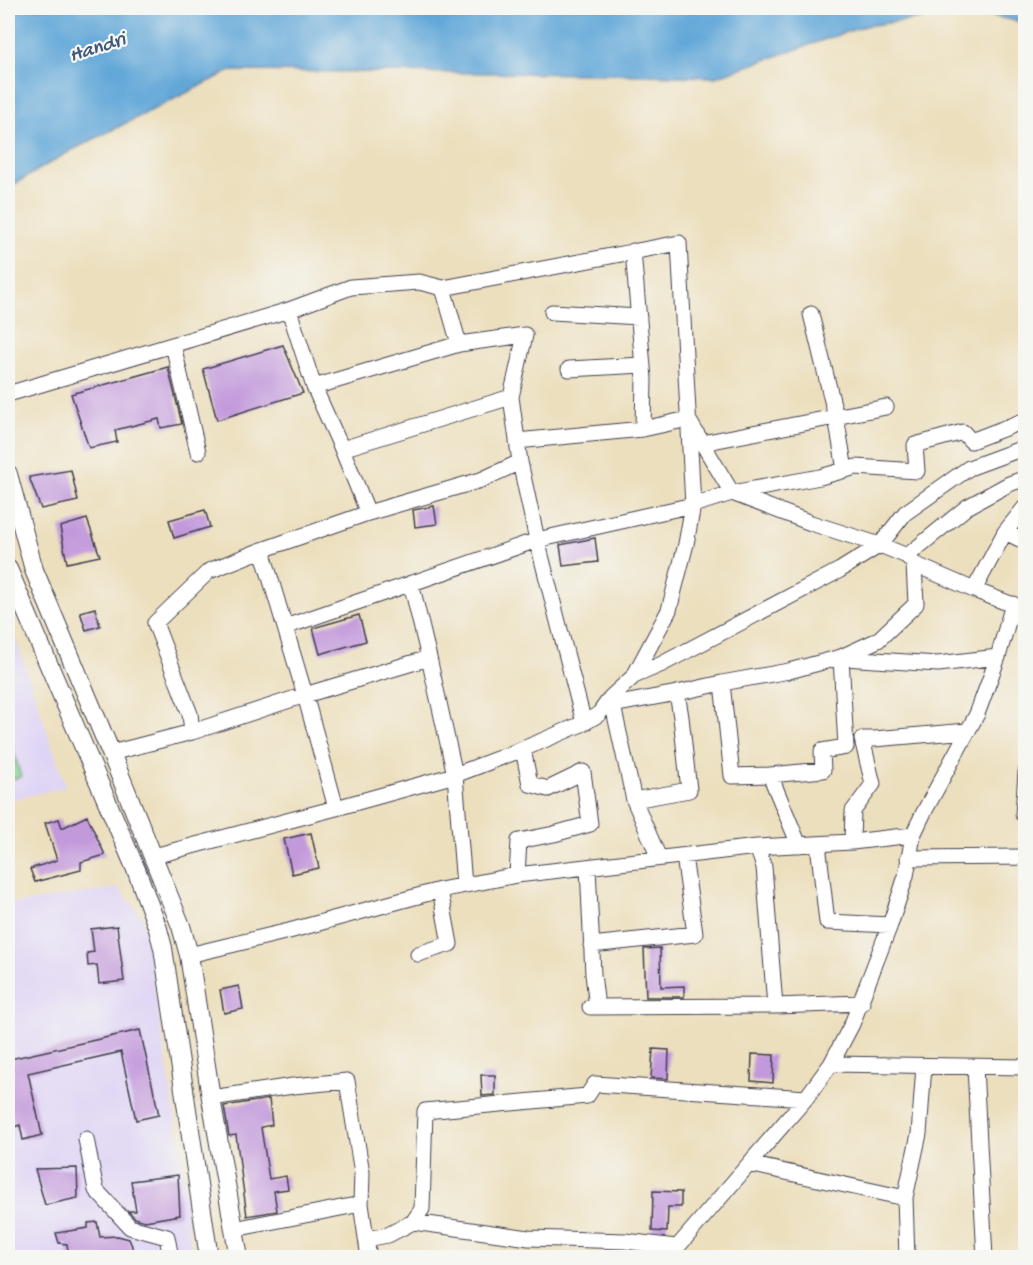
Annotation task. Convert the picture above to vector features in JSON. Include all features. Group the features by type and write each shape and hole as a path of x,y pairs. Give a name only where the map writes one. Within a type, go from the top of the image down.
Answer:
{"main road":[{"path":"8,474 34,570 181,926 189,955 211,1098 240,1257"},
{"path":"8,569 134,864 158,929 163,948 209,1257"},
{"path":"134,864 154,856"}],"street":[{"path":"8,394 289,310 351,287 419,282 443,288 679,243 693,505 686,544 669,610 634,676 599,714 584,723 455,775 154,856"},
{"path":"633,251 644,379 643,429"},
{"path":"443,288 459,344"},
{"path":"289,310 314,387 368,513"},
{"path":"552,312 639,317"},
{"path":"811,314 836,417 844,470"},
{"path":"314,387 459,344 525,335 511,397 520,462 537,540 584,723"},
{"path":"173,345 198,452"},
{"path":"569,369 643,365"},
{"path":"342,449 511,397"},
{"path":"702,443 886,407"},
{"path":"517,441 643,429 688,419"},
{"path":"413,1222 529,1238 625,1241 672,1252 806,1098 831,1064 862,1003 906,876 914,835 977,714 1019,607 974,590 880,545 732,493 688,419"},
{"path":"285,627 537,540 693,505 732,493 820,477 856,466 917,471 915,445 963,432 971,441 1026,420"},
{"path":"634,676 840,570 880,545 905,513 969,468 1026,447"},
{"path":"192,732 190,714 154,623 209,571 368,513 481,480 520,462"},
{"path":"910,560 967,507 1026,477"},
{"path":"974,590 1005,532 1026,506"},
{"path":"1005,532 1026,542"},
{"path":"262,550 336,808"},
{"path":"612,701 677,693 789,671 841,657 878,640 916,604 910,560"},
{"path":"411,583 455,775 464,885"},
{"path":"111,753 192,732 429,657"},
{"path":"841,657 938,664 998,657"},
{"path":"722,683 732,776 823,770 822,751 846,747 841,657"},
{"path":"633,800 689,790 677,693"},
{"path":"612,701 633,800 659,858"},
{"path":"852,842 853,811 873,784 862,739 968,730"},
{"path":"517,875 519,841 590,824 583,772 548,789 530,784 523,749"},
{"path":"1026,772 1023,814 1026,815"},
{"path":"770,775 799,845"},
{"path":"189,955 290,931 440,890 517,875 757,847 852,842 914,835"},
{"path":"818,844 827,922 890,925"},
{"path":"757,847 764,867 775,1006"},
{"path":"591,945 694,934 684,855"},
{"path":"908,858 1026,858"},
{"path":"588,867 594,1007 862,1003"},
{"path":"418,954 450,944 440,890"},
{"path":"831,1064 1026,1067"},
{"path":"908,1257 905,1198 919,1134 924,1066"},
{"path":"975,1067 985,1257"},
{"path":"211,1098 347,1081 362,1173 361,1204 369,1257"},
{"path":"366,1239 387,1236 413,1222 422,1209 424,1111 586,1096 595,1084 806,1098"},
{"path":"86,1139 96,1190 130,1227 167,1237 171,1257"},
{"path":"749,1164 905,1198"},
{"path":"234,1229 361,1204"}],"shaded area":[{"path":"8,616 66,787 8,800"},
{"path":"119,888 143,918 180,1147 192,1257 8,1258 8,905"}],"green space":[{"path":"8,732 21,777 8,780"}],"water":[{"name":"Handri","path":"8,8 1025,8 1026,23 973,12 864,26 715,77 230,71 70,151 8,188"}],"building":[{"path":"283,345 303,393 217,420 203,369"},
{"path":"168,367 182,424 161,428 159,419 115,430 117,442 89,448 71,394"},
{"path":"71,470 78,501 41,509 29,477"},
{"path":"434,506 437,524 415,527 413,510"},
{"path":"205,510 210,527 174,538 169,520"},
{"path":"87,519 100,556 67,563 60,527"},
{"path":"595,538 598,562 563,566 560,545"},
{"path":"95,608 100,626 86,630 80,612"},
{"path":"359,615 366,641 320,654 313,628"},
{"path":"87,816 105,855 81,862 81,870 35,882 30,869 57,860 45,823 59,819 62,828"},
{"path":"311,833 319,868 292,874 284,839"},
{"path":"117,926 124,981 99,984 97,965 88,966 87,953 94,952 91,929"},
{"path":"660,948 661,987 684,986 684,997 646,997 644,949"},
{"path":"239,986 243,1009 224,1013 220,990"},
{"path":"140,1030 159,1115 136,1120 121,1052 28,1073 42,1135 23,1140 20,1125 14,1127 8,1098 8,1072 13,1071 10,1059"},
{"path":"653,1049 669,1050 668,1079 651,1078"},
{"path":"752,1054 774,1055 773,1083 751,1081"},
{"path":"481,1075 495,1075 495,1095 482,1096"},
{"path":"269,1099 272,1125 261,1127 269,1179 286,1176 288,1189 274,1191 277,1211 247,1216 236,1135 229,1136 224,1106"},
{"path":"77,1168 78,1198 45,1205 35,1169"},
{"path":"178,1175 180,1215 145,1221 135,1218 128,1211 136,1211 131,1181"},
{"path":"653,1191 681,1192 681,1207 668,1207 667,1232 652,1231"},
{"path":"97,1222 100,1237 118,1236 129,1239 132,1254 129,1257 69,1257 67,1244 59,1243 56,1233 88,1228 88,1223"}]}
